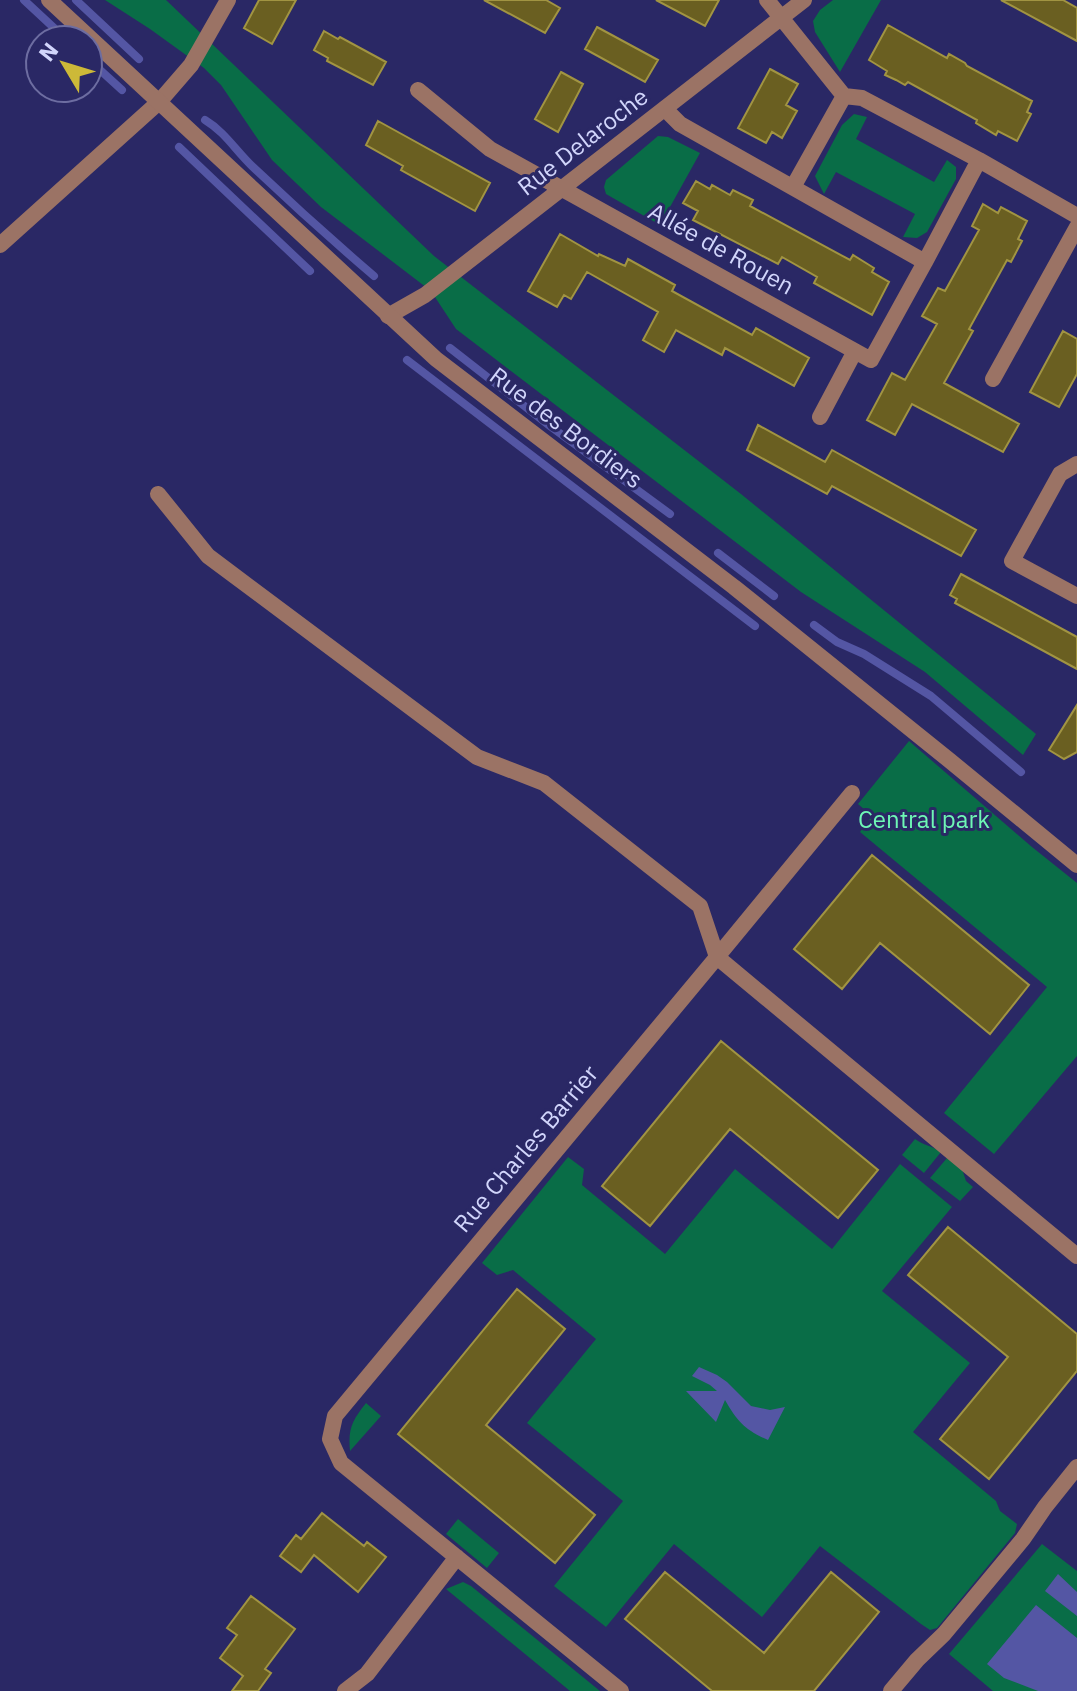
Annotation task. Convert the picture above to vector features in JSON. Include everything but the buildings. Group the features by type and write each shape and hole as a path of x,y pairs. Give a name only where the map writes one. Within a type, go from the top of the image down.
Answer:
{"street":[{"name":"Rue des Bordiers","path":"49,0 436,359 734,587 1077,865"},
{"path":"0,245 159,102 191,65 228,0"},
{"path":"767,0 844,96 862,98 1077,216"},
{"name":"Rue Delaroche","path":"388,316 425,295 804,0"},
{"name":"Allée de Rouen","path":"418,90 490,149 855,351"},
{"path":"793,187 844,96"},
{"path":"665,109 680,124 925,262"},
{"path":"820,417 855,351 871,360 979,160"},
{"path":"993,379 1077,227"},
{"path":"1077,464 1060,474 1012,561 1077,596"},
{"path":"158,494 208,556 477,757 544,783 700,906 717,957 1077,1256"},
{"name":"Rue Charles Barrier","path":"621,1691 341,1463 330,1439 335,1416 852,793"},
{"path":"891,1691 944,1634 1023,1539 1077,1467"},
{"path":"345,1691 367,1674 457,1557"}],"green space":[{"path":"105,0 166,0 434,256 741,494 1036,734 1023,755 925,672 801,592 456,329 431,291 321,207 272,160 221,85 204,68"},
{"path":"833,0 881,0 840,72 815,32 813,21 820,10"},
{"path":"854,114 867,117 856,139 934,182 947,160 956,167 956,179 927,232 917,238 903,237 915,214 836,172 824,194 815,176 842,125"},
{"path":"658,136 668,137 700,153 660,225 606,194 604,187 606,180"},
{"name":"Central park","path":"909,741 1077,883 1077,1056 994,1154 944,1113 1047,987 860,832 872,816 858,804"},
{"path":"915,1139 941,1152 924,1173 902,1155"},
{"path":"568,1157 584,1169 582,1185 665,1254 735,1169 832,1249 900,1164 952,1207 882,1291 970,1363 913,1432 996,1501 1000,1511 1017,1524 1015,1533 937,1628 930,1630 921,1624 820,1546 762,1617 674,1544 606,1627 554,1586 623,1501 527,1423 596,1339 513,1270 497,1275 482,1263"},
{"path":"947,1158 962,1169 966,1181 973,1187 960,1201 930,1178"},
{"path":"366,1403 381,1416 350,1451 352,1425"},
{"path":"458,1519 499,1553 487,1568 446,1534"},
{"path":"1042,1544 1077,1571 1077,1691 993,1691 949,1654"},
{"path":"463,1582 600,1691 570,1691 446,1589"}],"shaded area":[{"path":"699,1367 727,1382 751,1406 770,1410 785,1407 768,1440 742,1424 725,1400 716,1422 686,1391 717,1391 692,1376"},
{"path":"1058,1574 1077,1592 1077,1616 1045,1591"},
{"path":"1036,1605 1077,1638 1077,1691 1038,1691 1004,1678 987,1664"}],"waterway":[{"path":"24,0 50,24"},
{"path":"76,0 139,59"},
{"path":"104,74 122,90"},
{"path":"205,120 374,276"},
{"path":"179,147 310,271"},
{"path":"450,348 670,514"},
{"path":"407,360 755,626"},
{"path":"718,553 774,596"},
{"path":"814,625 837,642 864,654 931,696 1021,772"}]}
